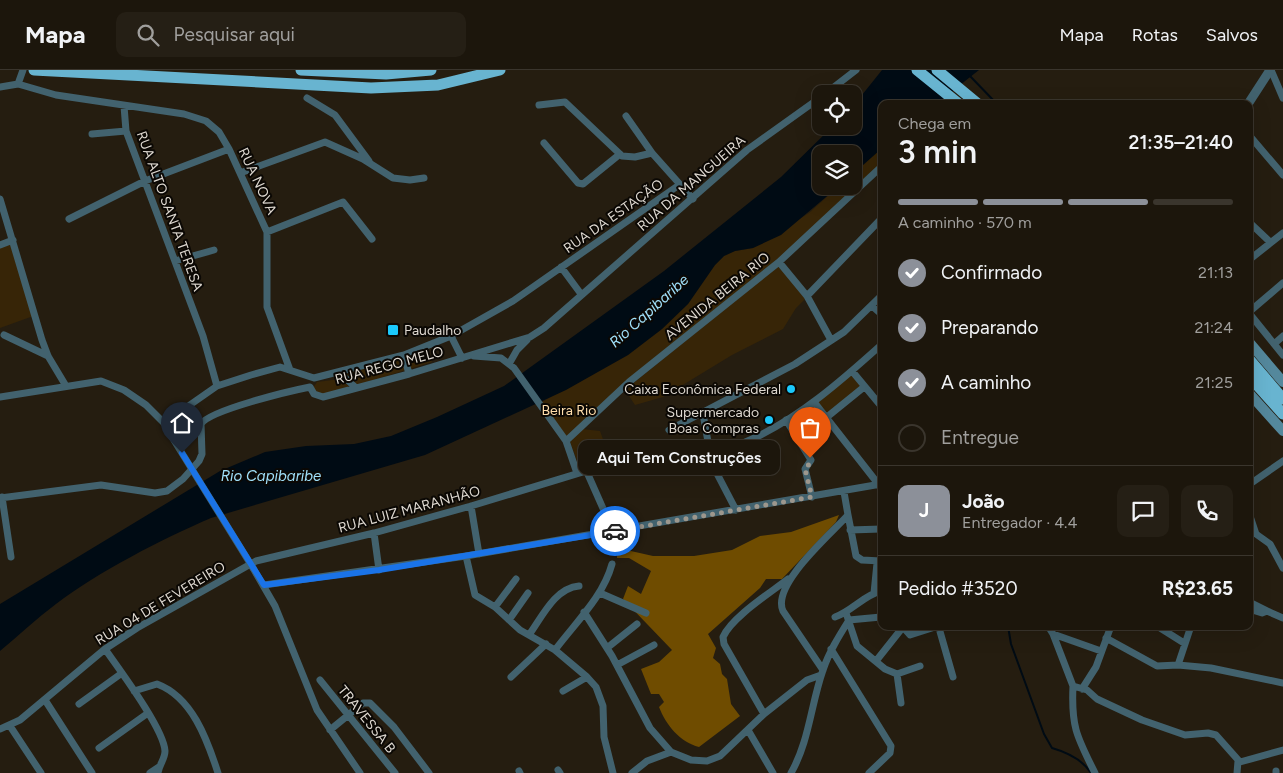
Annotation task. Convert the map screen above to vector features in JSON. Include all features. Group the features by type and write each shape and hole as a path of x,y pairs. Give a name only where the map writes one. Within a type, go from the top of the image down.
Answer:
{"highway":[{"path":"34,70 371,88 438,85 500,70"},
{"path":"301,70 359,72 431,70"},
{"path":"917,70 954,100"},
{"path":"937,70 974,100"},
{"path":"1253,364 1283,399"},
{"path":"1253,380 1283,414"}],"main road":[{"path":"1253,347 1283,382"},
{"path":"1253,397 1283,431"}],"street":[{"path":"18,84 23,70"},
{"path":"837,85 856,70"},
{"path":"1270,70 1283,98"},
{"path":"1251,100 1270,70"},
{"path":"0,87 18,84 56,95 124,106"},
{"path":"307,98 335,115 370,163"},
{"path":"540,105 566,102 620,154 629,158 652,154"},
{"name":"RUA DA MANGUEIRA","path":"530,337 544,328 761,139 812,103"},
{"name":"RUA ALTO SANTA TERESA","path":"124,106 126,131 203,336 217,386"},
{"name":"RUA NOVA","path":"124,106 167,111 196,117 219,132 229,149 267,232 267,307 290,370"},
{"path":"626,116 652,154 693,199"},
{"path":"92,134 126,131"},
{"path":"1253,140 1283,176"},
{"path":"240,173 322,142 370,163 394,178 410,180 424,178"},
{"path":"544,143 578,183 583,184 620,154"},
{"path":"69,218 145,181 229,149"},
{"name":"AVENIDA BEIRA RIO","path":"566,441 628,382 779,262 878,170"},
{"name":"RUA DA ESTAÇÃO","path":"314,378 404,355 451,336 512,301 679,185"},
{"path":"0,199 48,356 66,386"},
{"path":"267,232 338,202 346,204 372,239"},
{"path":"807,296 878,222"},
{"path":"1253,226 1270,242"},
{"path":"1253,257 1283,232"},
{"path":"0,245 13,240"},
{"path":"175,261 214,250"},
{"path":"779,262 807,296 831,340"},
{"path":"561,267 581,294"},
{"path":"1253,309 1283,283"},
{"path":"670,430 795,364 844,332 878,299"},
{"path":"872,306 878,311"},
{"path":"1253,317 1283,355"},
{"path":"4,335 48,356"},
{"path":"451,336 465,357 501,358 512,366 566,441 577,473"},
{"path":"1274,344 1283,336"},
{"path":"512,366 517,350 530,337"},
{"name":"RUA REGO MELO","path":"310,387 316,396 323,397 410,374 530,337"},
{"path":"710,456 750,440 814,402 878,348"},
{"path":"404,355 410,374"},
{"path":"11,557 1,497 101,485 147,492 167,491 183,479 199,461 202,446 201,424 206,419 219,413 310,387 314,378 290,370 276,368 217,386 164,423"},
{"path":"852,371 878,403"},
{"path":"339,372 356,388"},
{"path":"0,397 95,380 116,386 146,405 164,423 264,585 290,640 312,701 360,773"},
{"path":"827,417 864,387"},
{"path":"814,402 878,481"},
{"path":"703,414 712,464 736,510"},
{"path":"786,420 811,460 805,469 812,497"},
{"name":"RUA LUIZ MARANHÃO","path":"238,571 266,558 374,533 472,506 655,450 675,449 709,442"},
{"path":"1253,482 1283,462"},
{"path":"586,470 612,531"},
{"path":"264,585 379,570 479,554 844,492 878,484"},
{"path":"844,492 857,558 878,562"},
{"path":"472,506 479,554"},
{"path":"764,714 724,644 723,637 760,600 790,578 848,515"},
{"path":"1253,527 1258,536 1270,544 1283,568"},
{"path":"850,530 878,529"},
{"path":"374,533 379,570"},
{"path":"466,556 474,594 495,607 508,620 529,635 555,650 587,676 596,687 603,706 604,737 613,773"},
{"path":"555,650 600,593 608,578 612,564"},
{"name":"RUA 04 DE FEVEREIRO","path":"0,729 10,726 45,700 105,649 137,628 238,571"},
{"path":"790,578 782,596 781,607 822,672"},
{"path":"495,607 516,579"},
{"path":"529,635 554,600 568,589 579,586"},
{"path":"791,773 800,754 822,672 831,649 848,616 878,592"},
{"path":"508,620 528,593"},
{"path":"600,593 646,613"},
{"path":"1253,604 1283,618"},
{"path":"1253,610 1262,613 1267,611"},
{"path":"584,612 617,665 642,717 671,752 691,760 707,761 720,756 764,714 807,680 822,672"},
{"path":"848,616 857,646 885,669 897,674 920,666"},
{"path":"835,617 878,617"},
{"path":"607,648 637,624"},
{"path":"876,661 901,630"},
{"path":"906,630 910,635 926,630"},
{"path":"940,630 953,677"},
{"path":"1050,630 1073,686 1072,721 1079,741 1095,773"},
{"path":"1082,689 1096,667 1109,630"},
{"path":"1163,630 1184,643"},
{"path":"1178,665 1189,630"},
{"path":"1053,634 1102,651"},
{"path":"1106,638 1152,664 1165,667 1178,665 1239,672 1283,683"},
{"path":"511,677 546,644"},
{"path":"617,665 654,645"},
{"path":"105,649 148,713 164,746 165,754 158,770 150,773"},
{"path":"831,649 890,743 890,753 869,773"},
{"path":"79,704 122,673"},
{"path":"897,674 901,703"},
{"path":"562,691 587,676"},
{"name":"TRAVESSA B","path":"320,680 395,773"},
{"path":"134,691 152,684 159,684 186,703 196,720 218,773"},
{"path":"1073,686 1142,720 1185,735 1208,733 1216,735 1238,760 1243,762 1283,750"},
{"path":"45,700 92,773"},
{"path":"330,730 363,703 370,702 394,727 429,773"},
{"path":"99,748 148,713"},
{"path":"10,726 41,773"},
{"path":"748,730 773,773"},
{"path":"632,773 647,762 671,752"},
{"path":"1237,773 1238,760"}],"green space":[{"name":"Beira Rio","path":"878,152 878,167 862,182 862,166"},
{"name":"Beira Rio","path":"829,195 849,195 779,262 615,394 566,441 540,403 628,355 662,329 688,304 715,265 724,256 735,251 753,248 809,213"},
{"path":"13,241 36,315 0,328 0,246"},
{"path":"778,266 806,298 796,308 783,329 732,355 663,397 635,405 625,390"},
{"path":"428,349 432,362 357,385 346,374"},
{"path":"852,371 864,387 827,417 814,402"},
{"path":"340,379 349,386 347,388 322,397 313,388 317,382"},
{"path":"582,429 600,431 609,456 579,466 570,442"}],"shaded area":[{"path":"839,515 836,522 782,579 766,579 760,588 708,634 716,648 713,658 720,664 722,674 727,679 731,704 740,716 699,747 680,737 674,732 659,707 664,702 659,694 651,694 641,669 659,662 672,650 623,599 628,586 641,594 651,571 629,558 617,558 617,552 622,549 653,556 694,556 732,550 760,536 791,532"}],"water":[{"name":"Rio Capibaribe","path":"882,70 979,70 941,100 878,100 878,152 862,166 862,145 814,145 824,135 862,135 862,95"},
{"name":"Rio Capibaribe","path":"812,147 812,195 828,195 781,235 753,248 735,251 724,256 715,265 688,304 662,329 628,355 566,390 425,455 211,518 172,536 111,568 73,592 0,651 0,604 220,471 265,452 306,446 354,444 391,436 504,386 664,271 781,177"}],"waterway":[{"path":"969,75 993,100"},
{"path":"1009,630 1011,644 1044,734 1052,748 1073,757 1091,773"}],"way so far":[{"path":"615,531 812,497 805,469 806,465 811,462 810,458"}],"place":[{"name":"Paudalho","path":"393,330"},
{"name":"Caixa Econômica Federal","path":"791,389"},
{"name":"Supermercado Boas Compras","path":"769,420"},
{"name":"Aqui Tem Construções","path":"810,458"}],"route":[{"path":"182,453 264,585 379,570 615,531"}]}
